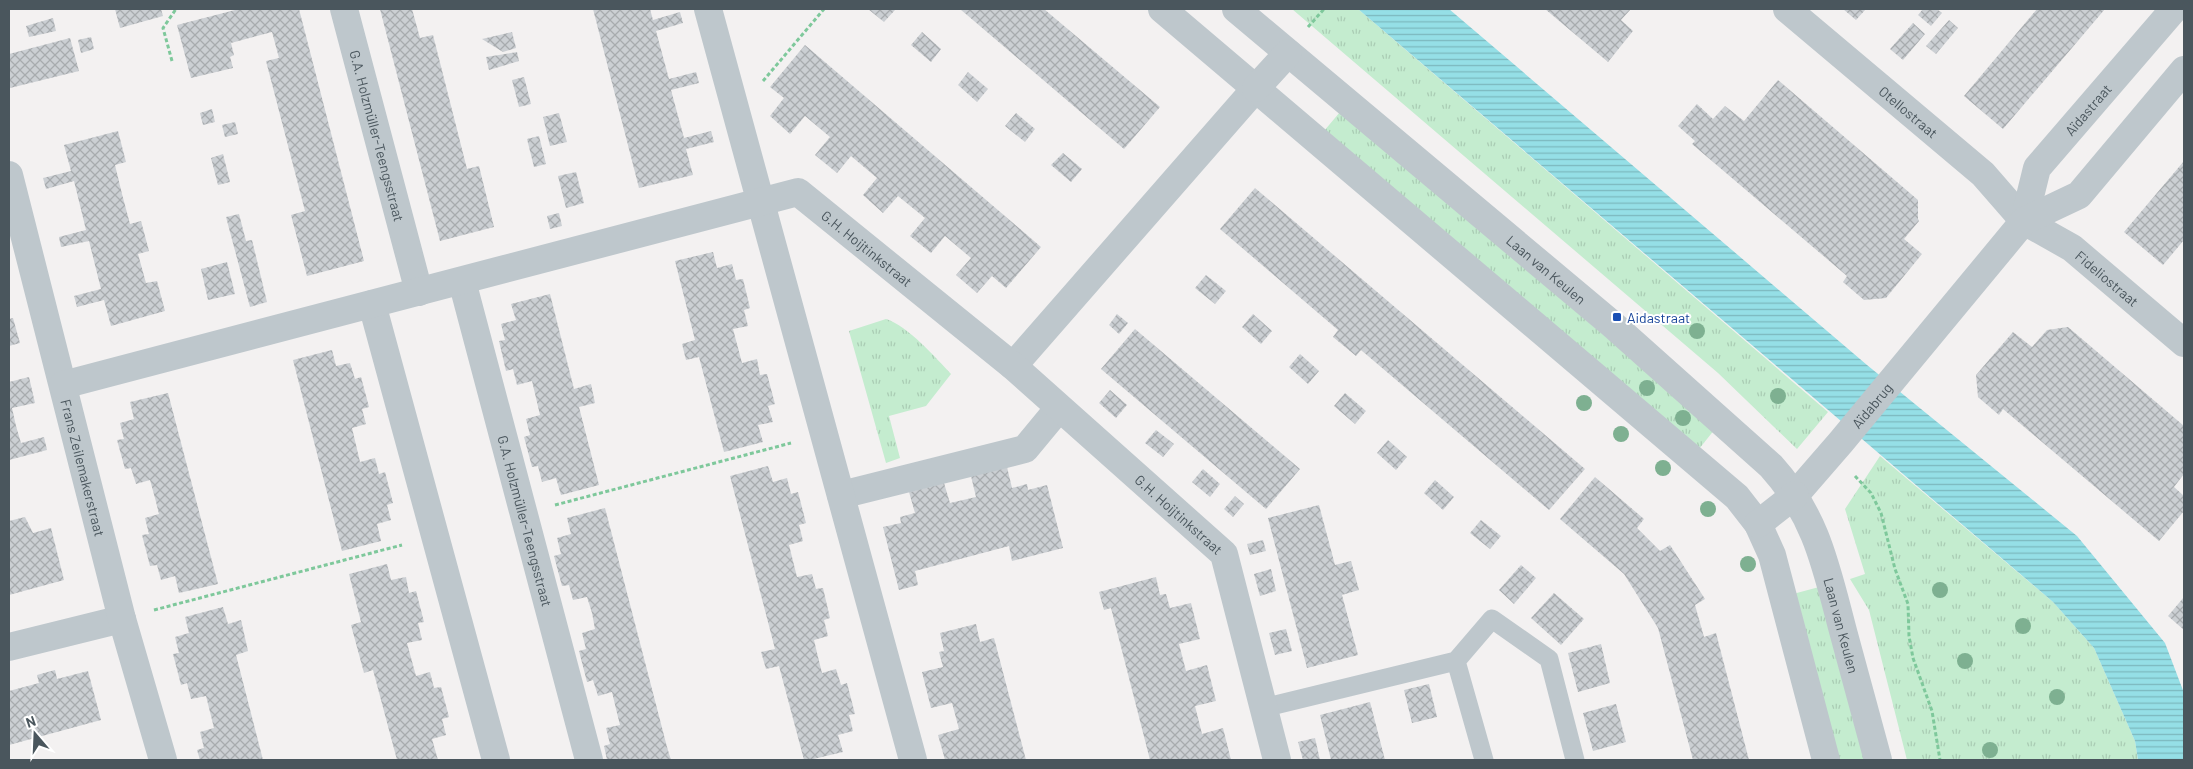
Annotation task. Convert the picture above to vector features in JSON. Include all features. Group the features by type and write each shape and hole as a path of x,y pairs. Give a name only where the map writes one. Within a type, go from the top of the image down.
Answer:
{"street":[{"name":"G.A. Holzmüller-Teengsstraat","path":"344,9 419,292"},
{"path":"708,9 914,760"},
{"path":"1162,9 1737,498 1758,524 1772,555 1826,760"},
{"name":"Laan van Keulen","path":"1236,9 1613,325 1771,466 1795,495 1815,535 1829,578 1878,760"},
{"name":"Otellostraat","path":"1787,9 1983,174 2024,221"},
{"name":"Aïdastraat","path":"2024,221 2037,168 2174,9"},
{"path":"1013,366 1288,53"},
{"name":"Aïdastraat","path":"1901,369 2024,221 2079,195 2184,70"},
{"name":"Frans Zeilemakerstraat","path":"9,175 122,619 163,760"},
{"name":"G.H. Hoijtinkstraat","path":"760,202 798,192 1013,366 1224,554 1277,760"},
{"path":"63,385 462,282 760,202"},
{"name":"Fideliostraat","path":"2024,221 2072,248 2184,343"},
{"name":"G.A. Holzmüller-Teengsstraat","path":"462,282 588,760"},
{"path":"372,304 496,760"},
{"name":"Aïdabrug","path":"1837,448 1901,369"},
{"path":"840,495 1025,450 1059,408"},
{"path":"1758,524 1795,495 1837,448"},
{"path":"9,648 122,619"}],"lane":[{"path":"1264,708 1456,661 1492,618 1550,659 1575,760"},
{"path":"1456,661 1484,760"}],"path":[{"path":"172,61 163,28 176,9"},
{"path":"736,112 824,9"},
{"path":"523,513 824,435"},
{"path":"1837,448 1871,493 1881,513 1895,569 1908,604 1909,636 1913,658 1932,711 1940,760"},
{"path":"122,619 435,536"}],"green space":[{"path":"1292,9 1358,9 1828,412 1797,449 1718,373"},
{"path":"1340,112 1715,429 1699,449 1324,131"},
{"path":"886,319 912,335 951,374 926,406 889,416 900,458 886,463 849,331"},
{"path":"1880,456 2053,602 2094,648 2135,741 2138,760 1907,760 1869,610 1850,579 1865,574 1845,509"},
{"path":"1819,587 1864,760 1833,760 1793,594"}],"water":[{"path":"1358,9 1449,9 1867,365 2077,536 2165,643 2184,693 2184,760 2138,760 2135,741 2094,648 2053,602"}],"building":[{"path":"115,9 161,9 163,16 120,28"},
{"path":"239,9 299,9 364,261 307,276 291,215 305,211 266,61 279,58 272,32 231,43 234,55 230,57 233,68 191,78 177,25"},
{"path":"380,9 412,9 420,38 433,35 467,169 479,166 494,227 440,241"},
{"path":"593,9 650,9 653,20 680,12 683,23 656,31 669,79 696,72 699,83 671,90 684,138 711,131 714,142 686,149 693,175 639,188"},
{"path":"868,9 894,9 895,10 884,22"},
{"path":"960,9 1044,9 1160,107 1124,149"},
{"path":"1545,9 1631,9 1621,20 1633,31 1608,62"},
{"path":"1843,9 1866,9 1856,20"},
{"path":"1923,9 1937,9 1942,13 1931,26 1918,15"},
{"path":"2037,9 2105,9 2003,129 1964,96"},
{"path":"53,18 56,31 29,37 26,26"},
{"path":"1949,20 1958,28 1936,54 1926,46"},
{"path":"1913,23 1925,34 1903,60 1890,49"},
{"path":"512,32 516,48 503,52 482,39"},
{"path":"922,32 941,49 931,62 911,45"},
{"path":"91,37 94,49 81,53 78,40"},
{"path":"70,38 79,71 10,88 9,54"},
{"path":"805,45 1041,247 1006,288 992,276 977,293 956,275 971,258 945,236 931,253 910,236 925,218 898,196 883,213 863,195 877,178 851,156 837,173 815,155 830,137 805,116 790,134 770,116 784,98 770,87"},
{"path":"517,52 519,61 489,70 486,57"},
{"path":"968,72 988,89 977,102 958,85"},
{"path":"524,77 531,104 519,107 512,80"},
{"path":"1778,80 1918,200 1919,221 1904,239 1922,254 1886,298 1864,300 1843,282 1847,276 1692,144 1695,141 1678,126 1697,104 1713,119 1725,106 1744,121"},
{"path":"212,109 215,122 203,125 200,113"},
{"path":"559,113 567,142 550,146 543,117"},
{"path":"1016,113 1035,129 1025,142 1005,126"},
{"path":"235,122 238,134 225,137 222,125"},
{"path":"118,131 126,162 115,165 122,194 130,224 141,221 149,251 138,254 146,283 157,281 165,311 111,326 104,300 77,307 74,296 101,289 89,241 61,247 59,237 86,230 74,181 46,189 43,178 71,171 64,145"},
{"path":"539,136 546,164 534,167 527,139"},
{"path":"1063,153 1082,169 1071,182 1051,165"},
{"path":"223,154 230,182 218,185 211,158"},
{"path":"2184,161 2184,240 2163,265 2124,232"},
{"path":"576,172 584,203 566,208 558,176"},
{"path":"1255,188 1585,469 1549,510 1361,350 1356,356 1333,337 1338,330 1220,229"},
{"path":"559,213 562,226 550,229 547,216"},
{"path":"239,214 246,241 252,240 267,302 250,307 226,217"},
{"path":"713,252 717,268 732,264 736,280 743,279 750,308 744,310 748,326 733,329 742,363 757,359 760,375 767,374 775,404 768,406 773,422 758,425 763,442 724,452 699,357 686,360 682,344 695,340 675,261"},
{"path":"227,262 235,294 208,300 201,269"},
{"path":"1206,275 1226,291 1215,304 1195,288"},
{"path":"550,294 574,389 591,384 595,403 579,407 599,485 561,495 556,478 542,482 538,466 532,467 524,437 530,435 526,419 540,415 532,381 517,385 513,369 506,371 499,341 505,340 501,324 516,320 511,304"},
{"path":"1117,314 1128,323 1119,334 1109,325"},
{"path":"1253,314 1272,331 1261,344 1242,327"},
{"path":"13,318 20,343 9,346 9,319"},
{"path":"2068,327 2184,426 2184,474 2174,487 2184,496 2184,511 2159,541 2003,409 1999,415 1978,397 1976,375 2013,332 2032,347 2047,330"},
{"path":"1135,329 1300,469 1266,509 1101,369"},
{"path":"332,350 336,366 350,363 355,379 361,377 369,407 362,409 366,424 352,428 360,462 375,458 379,474 385,472 393,503 387,505 391,520 377,524 381,541 342,551 293,360"},
{"path":"1300,354 1319,371 1308,384 1289,367"},
{"path":"29,377 35,403 12,408 16,426 21,443 44,437 47,450 9,460 9,382"},
{"path":"1110,390 1127,405 1116,418 1099,403"},
{"path":"168,393 218,584 179,593 175,576 161,580 157,565 150,566 142,535 149,534 145,518 159,514 155,498 150,480 136,484 131,468 125,469 117,440 124,439 120,423 134,419 130,402"},
{"path":"1345,393 1366,411 1355,424 1334,406"},
{"path":"1156,430 1174,444 1163,457 1145,443"},
{"path":"1388,440 1407,457 1396,470 1377,453"},
{"path":"768,466 773,482 787,478 791,494 798,492 806,523 799,525 803,541 789,545 797,577 812,574 816,589 823,588 830,618 824,620 828,636 814,640 822,673 836,669 841,685 847,683 855,714 849,715 853,731 838,735 843,752 809,760 804,760 779,666 766,669 761,652 775,649 730,476"},
{"path":"1007,467 1012,488 1027,484 1028,490 1047,485 1063,548 1012,561 1009,546 915,571 918,585 899,590 883,527 901,523 900,517 915,513 909,492 944,483 950,503 976,497 971,476"},
{"path":"1203,469 1220,484 1210,497 1192,482"},
{"path":"1595,477 1644,519 1637,528 1660,551 1670,545 1705,599 1695,605 1704,637 1716,633 1749,760 1693,760 1658,628 1624,574 1560,519"},
{"path":"1435,480 1454,497 1443,510 1424,493"},
{"path":"1235,496 1244,504 1233,517 1224,509"},
{"path":"1319,505 1335,565 1351,561 1359,590 1342,595 1358,655 1307,668 1268,518"},
{"path":"605,508 671,760 607,760 604,746 610,744 606,728 620,725 612,692 598,696 593,680 587,682 579,651 586,649 582,633 595,629 592,613 587,597 573,600 569,585 562,586 554,556 561,554 557,538 571,534 567,518"},
{"path":"25,517 33,533 51,528 64,580 9,595 9,521"},
{"path":"1481,520 1501,536 1490,549 1470,533"},
{"path":"1263,540 1266,551 1250,555 1247,544"},
{"path":"387,564 391,580 406,577 409,593 416,591 424,622 418,623 422,640 407,643 416,676 430,672 434,688 441,687 449,717 442,719 446,735 432,739 438,760 397,760 373,670 364,673 351,625 361,622 349,574"},
{"path":"1521,565 1536,578 1514,604 1499,590"},
{"path":"1271,569 1276,591 1260,596 1254,574"},
{"path":"1156,577 1160,595 1166,594 1170,608 1191,603 1200,639 1179,644 1186,671 1207,665 1216,701 1195,706 1202,734 1223,728 1231,760 1150,760 1111,608 1104,610 1099,592"},
{"path":"1554,593 1584,619 1561,645 1531,618"},
{"path":"2184,597 2184,630 2168,616"},
{"path":"223,607 228,624 241,620 248,651 236,655 263,760 200,760 197,750 204,748 200,732 214,728 206,696 191,699 187,683 181,685 173,654 179,653 175,637 189,633 185,617"},
{"path":"976,624 980,642 994,638 1026,760 945,760 938,735 959,729 952,703 931,708 922,672 943,667 939,652 944,651 940,633"},
{"path":"1286,629 1292,651 1275,655 1269,633"},
{"path":"1601,644 1610,683 1578,692 1568,653"},
{"path":"55,670 57,679 88,671 101,720 9,745 9,691 39,683 37,675"},
{"path":"1429,684 1437,717 1412,723 1404,690"},
{"path":"1370,702 1385,760 1331,760 1320,715"},
{"path":"1616,704 1626,742 1593,751 1583,713"},
{"path":"1315,738 1320,760 1303,760 1298,742"}],"place":[{"name":"Aidastraat","path":"1617,317"}]}
